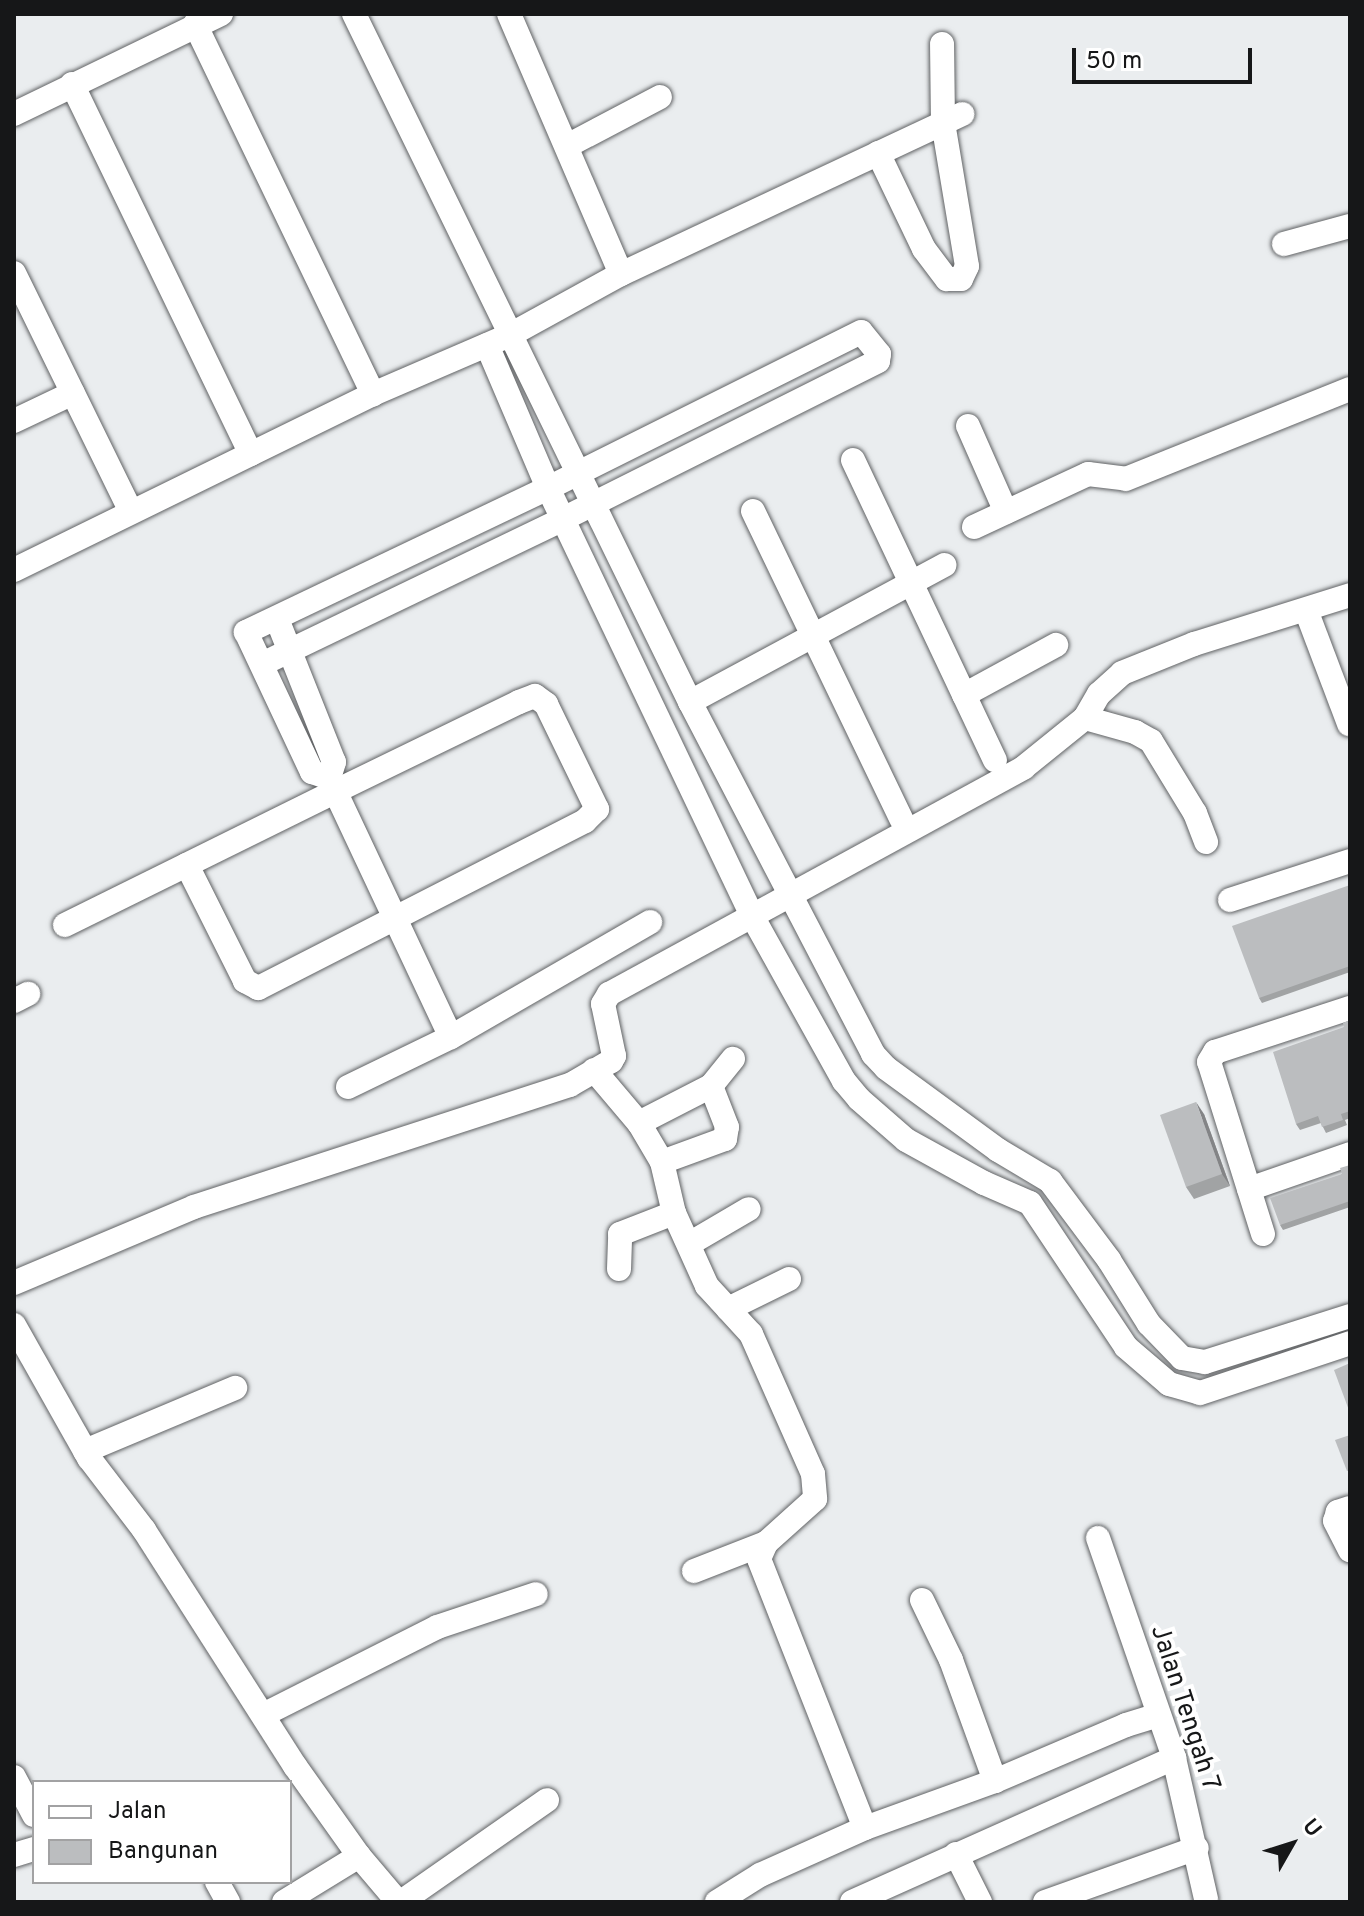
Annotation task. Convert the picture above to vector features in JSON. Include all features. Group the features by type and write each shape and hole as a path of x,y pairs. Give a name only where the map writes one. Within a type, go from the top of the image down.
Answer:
{"street":[{"path":"14,114 221,14"},
{"path":"354,14 690,702 873,1054 886,1068 998,1150 1050,1181 1109,1260 1149,1324 1182,1358 1205,1362 1350,1316"},
{"path":"509,14 621,274"},
{"path":"195,24 373,394"},
{"path":"878,153 924,249 947,279 956,282 966,273 967,266 953,118 942,44"},
{"path":"72,84 251,454"},
{"path":"567,146 660,97"},
{"path":"14,570 373,394 510,335 621,274 953,118"},
{"path":"1284,244 1350,226"},
{"path":"14,273 131,512"},
{"path":"262,664 565,518 878,361 879,354 868,336 861,332 548,488 246,632 312,772 332,785"},
{"path":"487,345 548,488 565,518 751,914 844,1081 859,1099 906,1140 984,1183 1030,1203 1126,1347 1169,1384 1200,1393 1350,1343"},
{"path":"974,527 1088,474 1126,479 1350,389"},
{"path":"14,421 73,393"},
{"path":"968,426 1006,512"},
{"path":"853,460 995,760"},
{"path":"753,511 901,819"},
{"path":"690,702 944,565"},
{"path":"14,1283 194,1207 570,1085 614,1056 603,1004 609,994 789,893 1023,768 1058,743 1085,718 1099,694 1122,673 1194,644 1350,595"},
{"path":"1306,610 1349,724"},
{"path":"277,619 334,762 332,785 392,919 451,1037"},
{"path":"964,695 1056,645"},
{"path":"274,690 302,679"},
{"path":"65,925 187,865 332,785 535,696 546,704 597,809 585,821 254,988 245,981 187,865"},
{"path":"1085,718 1135,732 1151,741 1195,813 1206,842"},
{"path":"1230,900 1350,861"},
{"path":"348,1087 451,1037 650,922"},
{"path":"1263,1234 1209,1062 1215,1052 1350,1008"},
{"path":"639,1123 711,1086 733,1059"},
{"path":"594,1070 639,1123 662,1162 674,1213 707,1286 751,1334 813,1474 815,1499 766,1543 694,1571"},
{"path":"662,1162 725,1139 727,1127 711,1086"},
{"path":"1249,1189 1350,1154"},
{"path":"1030,1203 1050,1181"},
{"path":"689,1244 749,1209"},
{"path":"619,1269 620,1234 674,1213"},
{"path":"728,1309 789,1279"},
{"path":"14,1325 85,1451 144,1530 263,1715 359,1856 399,1902 547,1800"},
{"path":"85,1451 235,1388"},
{"path":"1350,1508 1338,1512 1335,1521 1350,1550"},
{"name":"Jalan Tengah 7","path":"1098,1538 1174,1758 1197,1848 1201,1901"},
{"path":"766,1543 759,1559 865,1828"},
{"path":"263,1715 437,1627 536,1594"},
{"path":"922,1600 951,1660 995,1781"},
{"path":"717,1902 760,1875 865,1828 995,1781 1126,1725 1159,1715"},
{"path":"852,1902 1174,1758"},
{"path":"14,1777 32,1811"},
{"path":"1045,1902 1197,1848"},
{"path":"956,1854 980,1902"},
{"path":"284,1902 359,1856"},
{"path":"218,1884 228,1902"}],"building":[{"path":"1350,885 1350,966 1259,998 1232,926"},
{"path":"1350,1020 1350,1111 1341,1114 1343,1120 1322,1127 1318,1116 1296,1124 1273,1052 1344,1027 1343,1023"},
{"path":"1196,1102 1222,1174 1186,1187 1160,1115"},
{"path":"1350,1165 1350,1201 1280,1225 1270,1198 1342,1174 1340,1168"},
{"path":"1350,1363 1350,1413 1334,1370"},
{"path":"1350,1435 1350,1470 1347,1471 1335,1440"}]}
